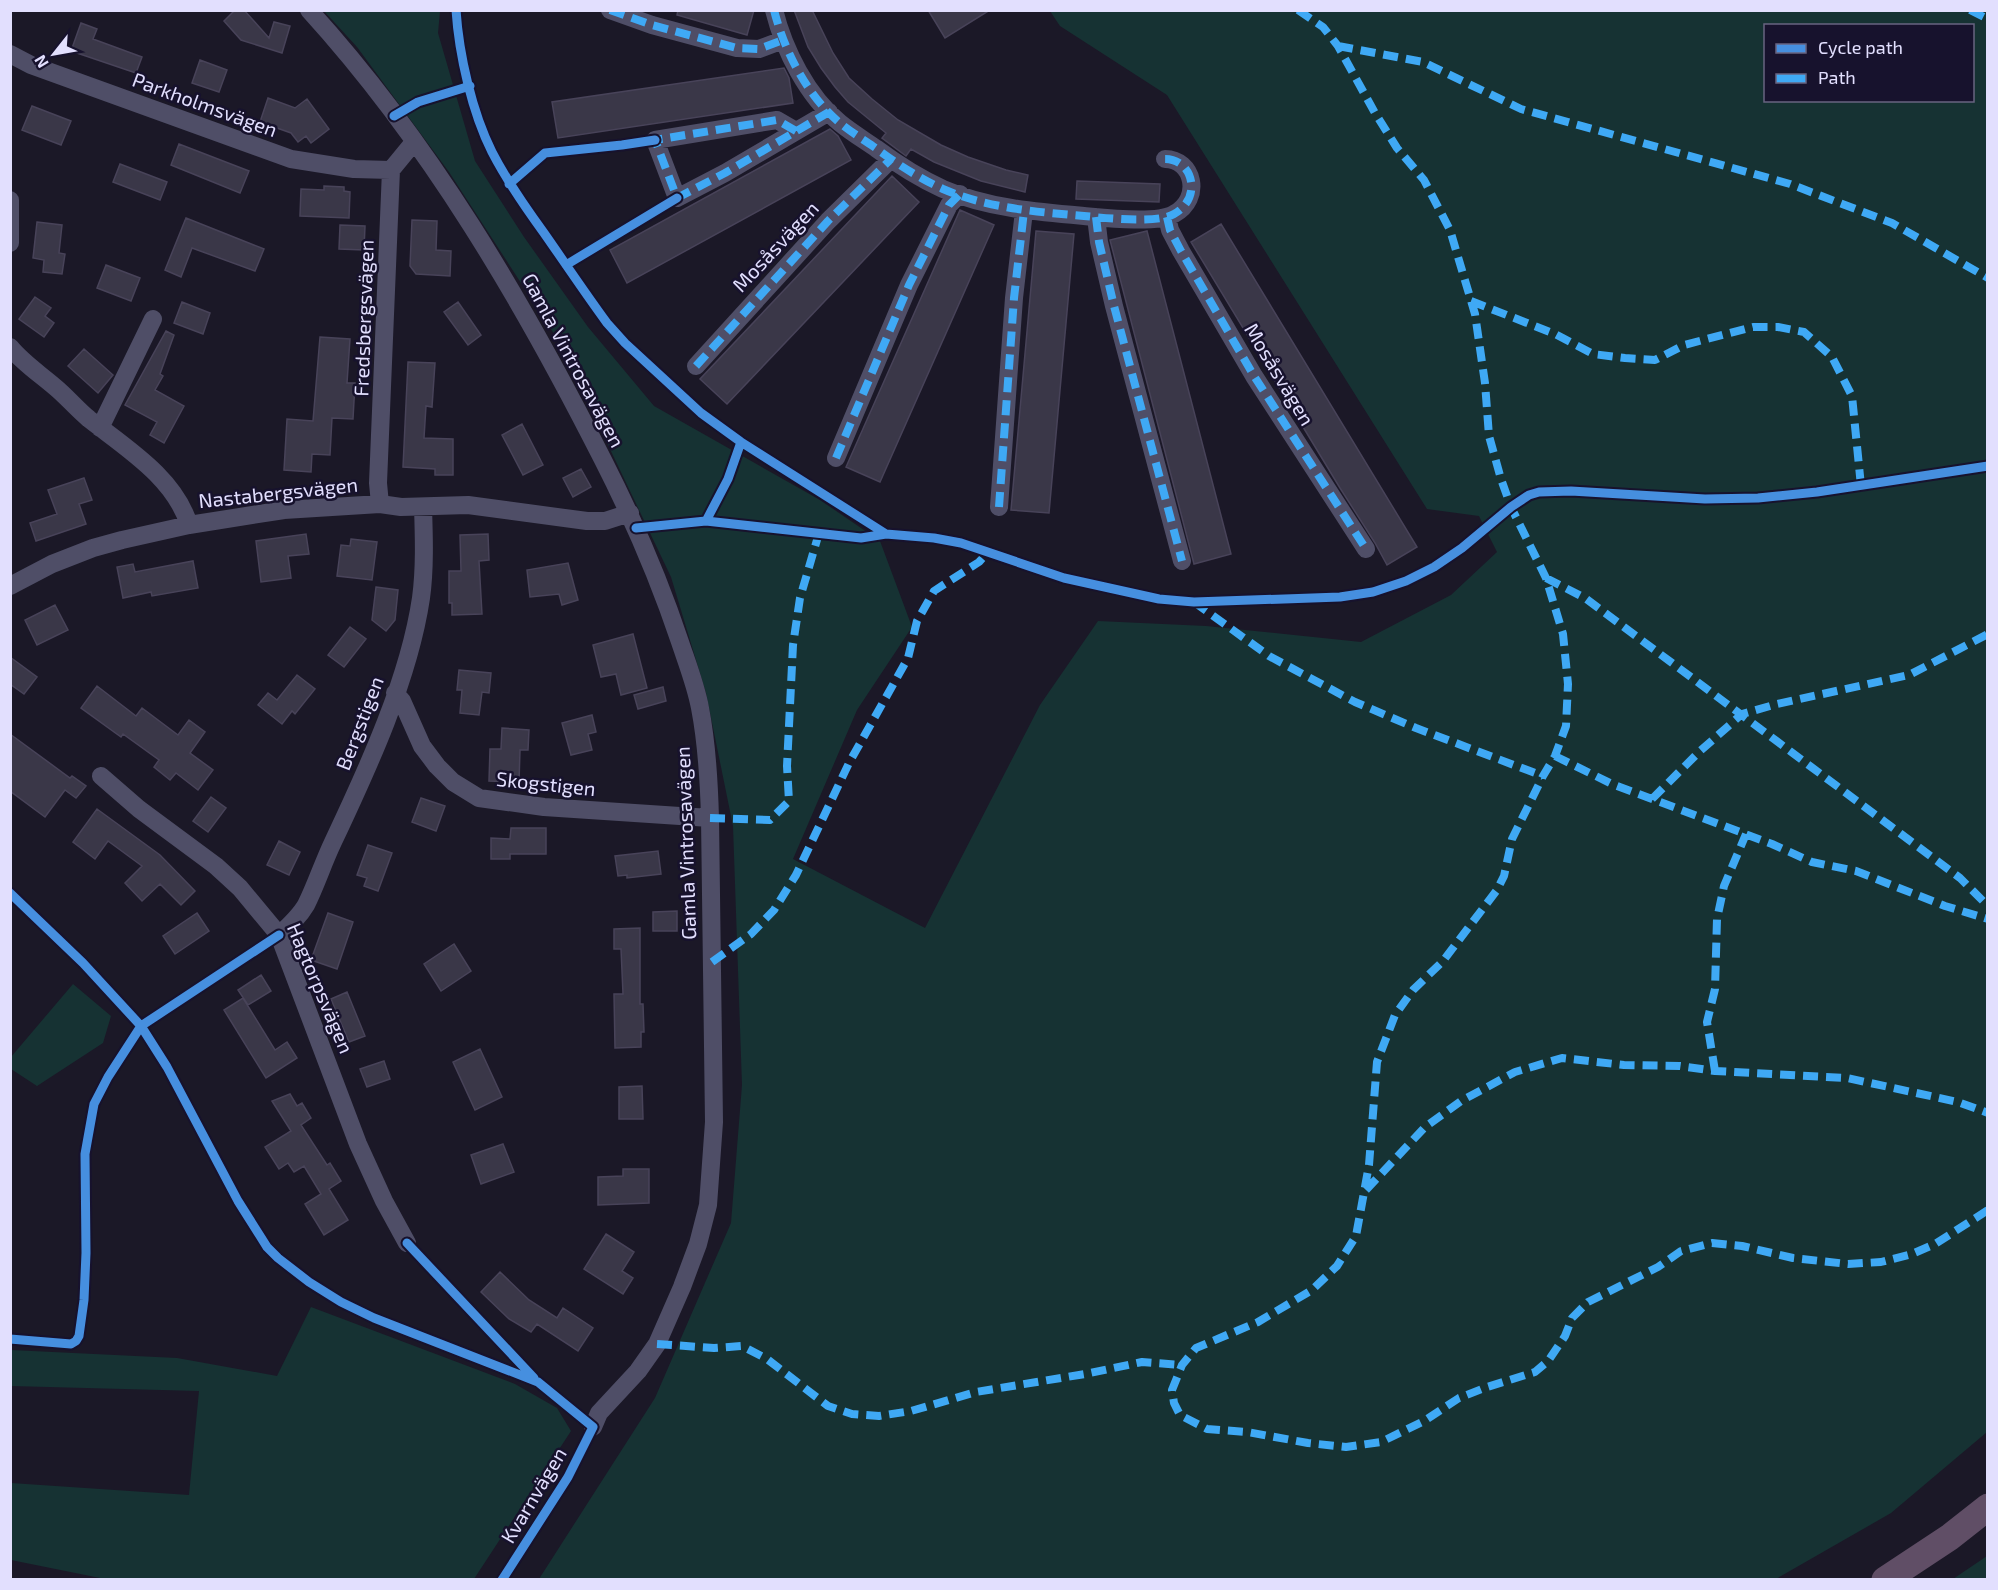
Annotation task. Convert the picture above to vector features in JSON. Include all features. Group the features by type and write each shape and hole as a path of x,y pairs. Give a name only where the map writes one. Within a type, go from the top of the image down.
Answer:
{"highway":[{"path":"1886,1580 1950,1537 1988,1507"}],"street":[{"name":"Gamla Vintrosavägen","path":"309,10 414,141 491,256 520,305 572,399 630,513 668,604 700,707 709,774 710,818 714,1122 708,1205 690,1266 657,1344 638,1371 599,1413 593,1427"},
{"path":"610,10 652,25 737,48 759,49 783,40"},
{"path":"774,10 783,40 802,76 838,122 905,170 944,189 1024,211 1096,218 1167,217 1184,206 1191,198 1193,190 1189,175 1180,164 1165,159"},
{"name":"Parkholmsvägen","path":"10,54 42,69 291,159 354,169 391,170"},
{"path":"796,131 777,120 656,140 677,198 796,131 829,111"},
{"path":"391,170 414,141"},
{"name":"Mosåsvägen","path":"696,366 828,221 891,159"},
{"name":"Fredsbergsvägen","path":"380,504 378,483 391,170"},
{"path":"836,458 909,285 949,205 960,194"},
{"path":"10,200 10,243"},
{"path":"999,507 1014,298 1024,211"},
{"name":"Mosåsvägen","path":"1167,217 1170,230 1181,251 1254,376 1366,549"},
{"path":"1096,218 1099,242 1114,306 1182,561"},
{"path":"100,428 153,320"},
{"path":"10,348 167,486 184,510 189,525"},
{"name":"Nastabergsvägen","path":"10,586 52,564 93,548 189,525 284,510 380,504 401,507 468,505 587,521 605,521 630,513"},
{"name":"Bergstigen","path":"279,936 305,906 354,797 395,693 414,633 421,597 423,507"},
{"name":"Skogstigen","path":"395,693 402,701 422,746 437,766 453,782 479,798 544,807 710,818"},
{"name":"Hagtorpsvägen","path":"101,776 139,809 216,866 240,888 279,936 358,1144 407,1242"}],"green space":[{"path":"324,11 440,11 438,33 475,161 524,237 588,327 654,406 820,500 880,541 912,627 857,710 793,859 925,928 1040,705 1098,621 1206,626 1361,642 1451,595 1497,552 1479,516 1427,509 1167,95 1060,26 1050,11 1987,11 1987,1432 1891,1513 1776,1579 539,1579 655,1398 731,1223 742,1085 733,826 706,693 671,577 558,340 449,172 357,47"},
{"path":"73,984 111,1016 103,1043 37,1086 11,1069 11,1057"},
{"path":"311,1307 515,1384 557,1408 571,1431 474,1579 110,1580 11,1560 11,1483 189,1495 199,1391 11,1386 11,1350 177,1358 277,1376"},
{"path":"1987,1556 1987,1579 1953,1579"}],"building":[{"path":"235,10 244,10 269,38 274,22 290,26 282,53 241,40 224,21"},
{"path":"678,10 754,10 747,35 677,15"},
{"path":"794,10 812,10 833,53 849,78 898,120 941,145 968,157 1028,175 1025,192 981,181 934,162 911,149 906,156 882,138 886,133 848,102 821,68 808,47"},
{"path":"928,10 990,10 945,38"},
{"path":"81,23 97,29 93,39 142,57 136,73 71,51"},
{"path":"200,60 227,70 219,92 192,83"},
{"path":"784,68 789,78 793,103 558,138 552,102"},
{"path":"268,98 295,108 307,99 329,129 311,143 306,136 298,142 291,133 260,122"},
{"path":"32,106 71,121 61,145 22,130"},
{"path":"830,129 838,136 851,160 627,283 610,250"},
{"path":"179,144 249,171 240,193 171,165"},
{"path":"120,164 167,182 160,200 113,182"},
{"path":"892,176 919,202 727,404 700,379"},
{"path":"1077,181 1160,184 1159,202 1076,199"},
{"path":"324,186 344,187 344,191 350,192 349,218 300,216 301,189 324,190"},
{"path":"960,210 994,225 880,482 846,467"},
{"path":"186,218 264,249 255,271 192,248 181,277 165,270"},
{"path":"412,220 437,221 436,250 451,251 450,276 416,274 410,266"},
{"path":"37,222 62,225 59,253 65,254 62,274 43,272 44,260 33,258"},
{"path":"1221,224 1417,547 1387,565 1191,242"},
{"path":"340,225 365,226 364,250 339,249"},
{"path":"1036,231 1074,234 1049,513 1011,510"},
{"path":"1147,231 1231,554 1194,564 1110,240"},
{"path":"106,265 140,278 131,301 97,288"},
{"path":"35,297 51,308 45,316 54,323 44,337 19,319"},
{"path":"182,302 210,313 203,334 174,323"},
{"path":"458,302 481,335 468,345 444,312"},
{"path":"166,331 174,335 160,374 163,376 155,390 184,406 164,443 150,435 157,422 125,405"},
{"path":"320,337 350,339 347,383 355,383 353,419 332,418 330,455 312,454 311,472 284,470 287,419 313,421"},
{"path":"84,349 113,375 98,393 68,366"},
{"path":"408,362 435,363 432,407 426,406 424,438 453,439 453,475 435,475 435,469 403,467"},
{"path":"522,424 543,465 523,475 502,435"},
{"path":"581,469 591,487 573,497 563,478"},
{"path":"84,478 92,500 79,504 86,524 36,541 30,523 57,514 48,490"},
{"path":"306,534 309,554 288,556 291,578 261,582 256,541"},
{"path":"488,534 489,560 479,561 482,614 452,615 452,603 449,603 449,571 461,571 460,535"},
{"path":"351,539 377,542 372,580 337,576 341,545 350,546"},
{"path":"193,561 198,588 152,596 151,592 123,598 117,567 133,564 135,572"},
{"path":"568,563 578,600 562,605 559,594 530,597 527,570"},
{"path":"376,587 398,590 395,620 386,631 372,620"},
{"path":"55,605 68,630 37,645 25,620"},
{"path":"350,627 366,639 344,667 328,655"},
{"path":"633,634 647,688 621,695 616,674 601,677 593,645"},
{"path":"10,657 37,677 24,694 10,684"},
{"path":"459,670 491,673 489,693 482,692 479,715 460,713 462,690 457,690"},
{"path":"297,675 315,689 295,714 292,711 282,724 258,705 268,693 277,700"},
{"path":"97,686 136,716 142,708 178,735 189,720 205,732 190,753 213,770 198,790 176,773 170,780 154,767 159,760 123,734 121,737 81,708"},
{"path":"663,687 666,701 638,709 634,695"},
{"path":"592,715 596,732 588,734 592,750 571,755 562,723"},
{"path":"502,728 529,730 528,750 520,750 519,782 489,781 490,749 501,749"},
{"path":"10,734 70,778 72,776 86,786 76,798 65,790 45,817 10,791"},
{"path":"211,797 226,808 208,832 193,821"},
{"path":"421,798 445,806 436,831 412,822"},
{"path":"97,809 160,855 195,891 181,905 160,884 142,901 125,883 142,866 108,841 95,859 73,842"},
{"path":"511,828 546,828 546,854 510,854 510,859 491,859 491,838 510,839"},
{"path":"279,841 300,852 289,875 267,865"},
{"path":"368,845 392,853 378,891 364,886 367,878 357,875"},
{"path":"658,851 661,874 627,878 627,875 618,876 615,856"},
{"path":"677,911 677,931 653,931 653,912"},
{"path":"197,913 209,931 175,954 163,936"},
{"path":"328,913 353,922 337,969 311,960"},
{"path":"640,928 640,1004 643,1004 644,1032 641,1032 641,1047 615,1048 614,994 623,994 621,949 614,949 614,929"},
{"path":"454,944 471,971 441,991 424,964"},
{"path":"261,975 271,991 248,1005 238,990"},
{"path":"347,992 365,1036 349,1042 331,999"},
{"path":"243,998 275,1050 287,1042 297,1058 266,1078 224,1010"},
{"path":"480,1049 502,1097 475,1110 453,1062"},
{"path":"384,1061 390,1079 367,1087 360,1069"},
{"path":"642,1086 643,1119 619,1119 619,1087"},
{"path":"290,1094 297,1106 302,1103 311,1118 301,1125 327,1165 330,1163 341,1181 329,1189 348,1220 324,1235 305,1204 321,1194 304,1166 294,1172 288,1163 279,1169 265,1147 291,1131 272,1101"},
{"path":"503,1144 514,1172 481,1184 471,1155"},
{"path":"623,1169 649,1169 649,1203 598,1205 598,1177 623,1176"},
{"path":"606,1234 634,1252 622,1271 633,1278 623,1294 584,1269"},
{"path":"500,1272 529,1300 557,1318 563,1308 593,1328 578,1351 537,1324 531,1332 509,1319 481,1292"}],"marked path":[{"path":"610,10 652,25 737,48 759,49 783,40"},
{"path":"774,10 784,41 798,71 828,112 849,130 900,165 943,189 977,201 1012,208 1130,220 1156,219 1174,214 1183,207 1189,199 1191,190 1188,172 1175,161 1165,159"},
{"path":"1298,10 1323,27 1338,46 1397,148 1424,180 1450,230 1475,314 1485,383 1489,436 1501,479 1511,507 1546,578 1563,634 1568,684 1566,726 1555,756 1512,839 1504,876 1497,890 1443,961 1413,990 1395,1015 1377,1062 1369,1165 1356,1236 1337,1266 1312,1290 1258,1322 1196,1348 1182,1365 1172,1390 1174,1403 1180,1415 1207,1429 1247,1432 1308,1443 1346,1447 1381,1442 1424,1421 1459,1398 1535,1372 1548,1361 1565,1336 1572,1318 1588,1302 1658,1267 1681,1251 1712,1243 1742,1246 1793,1258 1848,1264 1881,1262 1912,1254 1935,1244 1988,1210"},
{"path":"1970,10 1988,19"},
{"path":"1338,46 1423,62 1521,109 1790,184 1892,223 1988,278"},
{"path":"796,131 777,120 655,140 677,198 725,173 829,112"},
{"path":"696,366 828,221 891,159"},
{"path":"836,458 909,285 949,205 960,194"},
{"path":"999,507 1014,298 1024,211"},
{"path":"1096,217 1099,242 1114,306 1182,561"},
{"path":"1167,217 1170,230 1181,251 1254,376 1366,549"},
{"path":"1471,301 1555,334 1593,354 1625,358 1655,360 1684,345 1753,327 1778,327 1804,332 1832,357 1852,396 1861,486"},
{"path":"710,818 770,820 789,801 787,766 793,645 800,598 819,533"},
{"path":"712,962 751,934 774,910 796,875 849,763 908,658 917,621 934,591 979,562 988,552"},
{"path":"1546,578 1585,598 1960,878 1988,906"},
{"path":"1194,602 1269,656 1355,702 1416,728 1543,776"},
{"path":"1652,799 1699,752 1742,714 1909,675 1988,634"},
{"path":"1555,756 1612,784 1772,844 1812,862 1856,871 1945,906 1988,919"},
{"path":"1715,1071 1707,1022 1715,989 1717,919 1724,886 1746,834"},
{"path":"1366,1190 1425,1127 1461,1101 1515,1072 1562,1058 1624,1065 1680,1066 1715,1071 1847,1078 1958,1102 1988,1113"},
{"path":"657,1344 714,1348 742,1346 767,1359 828,1406 852,1414 879,1416 911,1411 976,1392 1142,1362 1182,1365"}],"cycle path":[{"path":"456,10 460,46 468,83 478,119 492,152 523,204 607,323 625,343 701,413 741,442 886,534"},
{"path":"394,116 418,102 470,86"},
{"path":"509,184 545,153 655,140"},
{"path":"566,265 677,198"},
{"path":"706,521 728,479 741,442"},
{"path":"636,528 706,521 861,538 886,534 934,538 961,543 1064,578 1159,599 1194,602 1340,597 1373,592 1406,581 1434,567 1462,548 1511,507 1529,495 1539,492 1571,491 1705,499 1758,498 1817,492 1988,466"},
{"name":"Kvarnvägen","path":"10,893 83,963 141,1026 167,1067 238,1201 267,1247 278,1258 309,1282 341,1302 374,1318 538,1382 593,1427 568,1477 502,1580"},
{"path":"10,1339 71,1344 79,1336 84,1300 86,1253 85,1154 94,1104 108,1077 141,1026 279,935"},
{"path":"407,1243 534,1378"}]}
